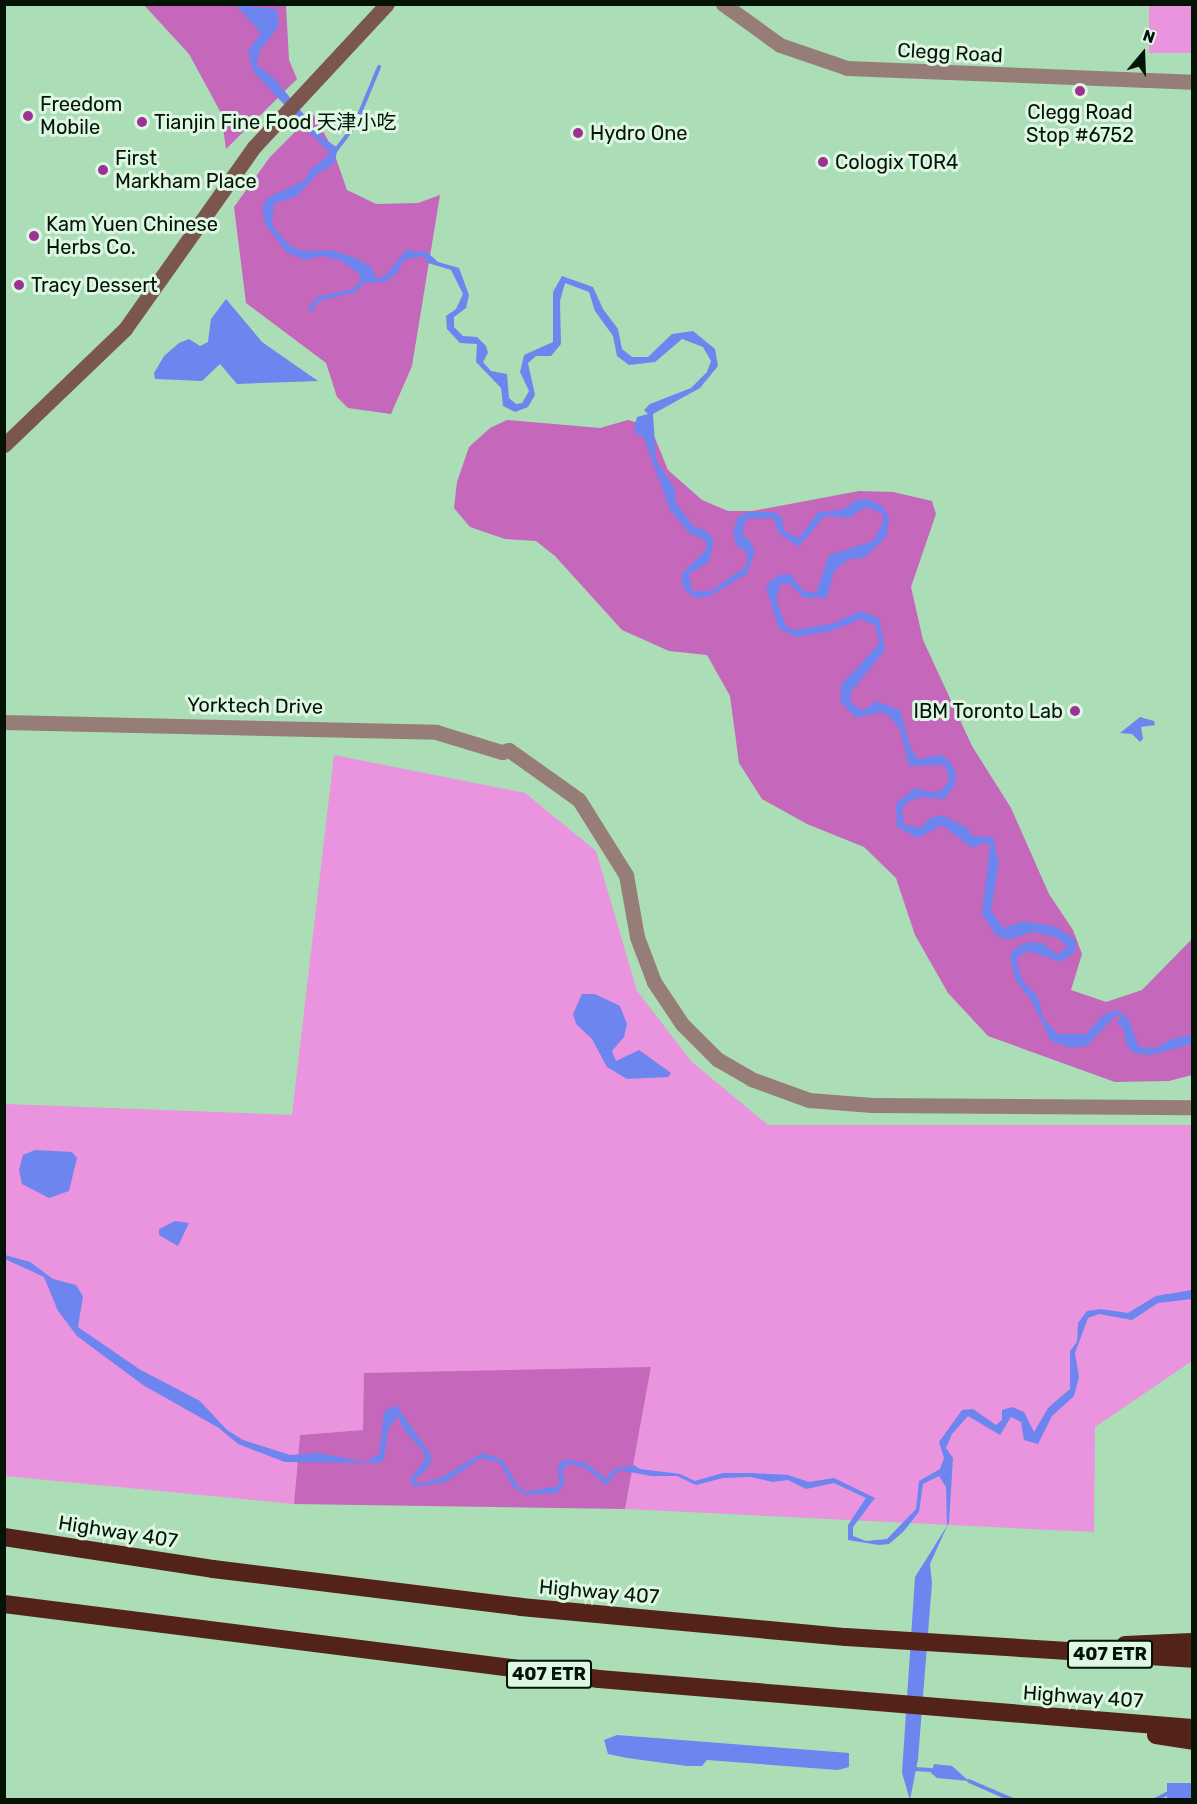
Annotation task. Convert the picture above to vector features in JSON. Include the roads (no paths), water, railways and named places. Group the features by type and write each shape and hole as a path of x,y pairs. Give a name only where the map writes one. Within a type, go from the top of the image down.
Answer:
{"highway":[{"name":"Highway 407","path":"4,1537 213,1569 521,1607 846,1637 1192,1659"},
{"name":"Highway 407","path":"4,1605 599,1680 1192,1728"},
{"path":"1028,1649 1192,1642"},
{"path":"1075,1720 1192,1742"}],"main road":[{"path":"4,445 124,329 266,133 349,49 387,4"}],"street":[{"name":"Clegg Road","path":"723,4 780,45 847,68 1192,82"},
{"name":"Yorktech Drive","path":"4,722 436,732 502,752 505,758 522,761 579,800 626,875 637,937 654,982 682,1024 717,1059 751,1079 809,1100 872,1105 1192,1107"}],"water":[{"path":"236,5 277,9 279,26 259,51 257,65 274,78 323,138 338,148 334,164 317,174 297,196 274,204 272,225 290,246 302,251 331,250 356,258 370,266 377,279 386,275 406,250 427,252 438,262 459,268 469,295 466,308 454,317 454,327 463,336 477,337 486,346 488,353 483,362 491,371 507,374 509,398 516,404 522,403 529,391 520,372 524,355 553,342 553,292 562,276 593,287 603,309 618,329 622,349 632,357 648,357 672,334 693,331 715,349 718,366 700,388 653,414 656,460 675,489 676,503 693,526 707,531 714,540 709,562 689,574 692,591 711,591 746,566 747,552 736,545 733,532 738,517 748,512 775,512 782,518 784,531 799,538 818,512 842,510 856,500 869,499 882,506 889,516 887,536 864,558 849,559 834,571 827,598 804,598 790,584 781,584 776,600 786,626 793,630 832,624 860,611 879,618 885,650 851,692 851,703 863,711 876,701 900,710 911,749 918,759 941,755 950,761 956,773 955,785 944,799 922,797 909,801 902,809 904,825 922,827 928,819 942,815 966,827 973,836 993,837 999,863 991,910 1003,928 1024,921 1056,927 1075,939 1076,951 1062,962 1028,951 1018,957 1017,964 1023,981 1038,997 1043,1018 1058,1034 1086,1034 1103,1015 1117,1010 1128,1018 1139,1047 1156,1048 1174,1038 1192,1035 1192,1044 1151,1055 1134,1053 1127,1046 1123,1028 1116,1023 1122,1018 1116,1015 1087,1046 1071,1048 1051,1041 1032,1002 1015,979 1010,956 1015,948 1028,942 1042,943 1058,955 1067,946 1056,937 1033,932 1008,940 996,935 982,914 990,845 985,843 972,848 942,825 918,838 897,827 896,803 915,788 935,793 943,789 949,780 945,765 909,766 900,730 890,717 882,712 856,718 840,701 841,685 879,644 876,626 861,619 831,631 797,637 779,629 766,588 769,582 779,575 790,574 803,591 816,593 829,555 873,541 883,522 882,513 866,507 849,518 825,516 798,547 778,532 773,518 746,519 742,536 748,538 755,551 747,574 708,597 695,598 683,588 681,575 707,548 705,540 689,533 670,510 643,436 636,434 634,428 637,417 648,414 644,410 650,404 691,388 707,372 711,361 703,347 682,339 655,362 629,365 617,356 613,336 595,311 589,292 565,283 560,301 561,344 551,356 536,356 528,363 535,395 528,407 515,412 503,406 501,388 476,362 477,344 460,343 447,329 446,316 456,309 463,294 451,270 428,263 423,256 404,260 397,273 385,282 362,283 358,273 340,260 322,256 305,260 286,252 265,224 262,208 267,198 305,180 310,170 330,154 253,71 248,51 261,33"},
{"path":"226,299 262,342 318,381 237,384 220,364 202,381 155,379 154,373 164,356 179,343 189,339 200,346 208,342 211,319"},
{"path":"1140,717 1154,721 1155,725 1141,727 1143,739 1140,742 1132,734 1120,733"},
{"path":"582,994 595,994 620,1006 627,1024 624,1037 612,1051 616,1061 639,1050 671,1073 668,1077 627,1079 607,1067 592,1039 576,1024 573,1014"},
{"path":"35,1150 72,1152 77,1158 69,1191 49,1198 22,1184 19,1170 23,1155"},
{"path":"175,1221 189,1223 178,1246 159,1235 159,1229"},
{"path":"5,1255 30,1262 53,1279 76,1285 83,1296 78,1327 139,1369 200,1401 227,1430 243,1440 290,1455 319,1453 365,1462 379,1454 384,1412 396,1405 432,1456 429,1466 414,1481 420,1484 442,1477 482,1453 503,1460 517,1485 526,1492 559,1486 558,1467 564,1459 586,1463 606,1479 613,1469 634,1465 640,1469 680,1474 695,1481 723,1473 788,1475 809,1482 834,1478 875,1498 853,1527 853,1536 866,1541 887,1539 916,1509 919,1481 940,1469 944,1458 939,1442 962,1410 973,1409 996,1425 1002,1420 1002,1410 1012,1407 1024,1412 1034,1432 1048,1408 1070,1389 1070,1351 1077,1342 1078,1323 1087,1311 1100,1309 1128,1313 1156,1296 1192,1290 1192,1299 1158,1303 1132,1320 1099,1314 1088,1318 1075,1353 1079,1377 1074,1396 1052,1416 1038,1444 1024,1440 1021,1422 1011,1417 1000,1435 968,1416 952,1434 946,1448 953,1458 949,1522 930,1564 932,1583 918,1759 910,1800 902,1773 915,1577 947,1526 946,1487 939,1476 923,1484 919,1512 903,1532 889,1544 879,1545 848,1540 848,1525 866,1498 834,1483 806,1489 788,1480 773,1482 750,1477 723,1478 696,1485 677,1476 651,1476 619,1470 606,1485 584,1467 569,1464 563,1469 564,1484 557,1493 526,1495 513,1487 500,1463 481,1458 446,1482 415,1487 409,1480 425,1460 424,1452 403,1429 398,1416 388,1430 384,1459 379,1463 285,1462 238,1444 219,1428 143,1385 77,1336 58,1311 44,1277 5,1259"},
{"path":"617,1735 849,1753 849,1767 838,1770 707,1760 702,1766 687,1766 627,1758 608,1754 604,1740"},
{"path":"934,1764 952,1766 969,1781 937,1778 931,1773"},
{"path":"1167,1783 1192,1783 1192,1798 1167,1798"}],"waterway":[{"path":"336,150 355,125 379,67"},
{"path":"310,310 318,299 353,291 364,281"},
{"path":"915,1769 931,1770"},
{"path":"969,1781 1013,1800"},
{"path":"1155,1800 1168,1793"}],"place":[{"name":"Clegg Road Stop #6752","path":"1080,91"},
{"name":"Freedom Mobile","path":"28,116"},
{"name":"Tianjin Fine Food 天津小吃","path":"142,122"},
{"name":"Hydro One","path":"578,133"},
{"name":"Cologix TOR4","path":"823,162"},
{"name":"First Markham Place","path":"103,170"},
{"name":"Kam Yuen Chinese Herbs Co.","path":"34,236"},
{"name":"Tracy Dessert","path":"19,285"},
{"name":"IBM Toronto Lab","path":"1075,711"}]}
